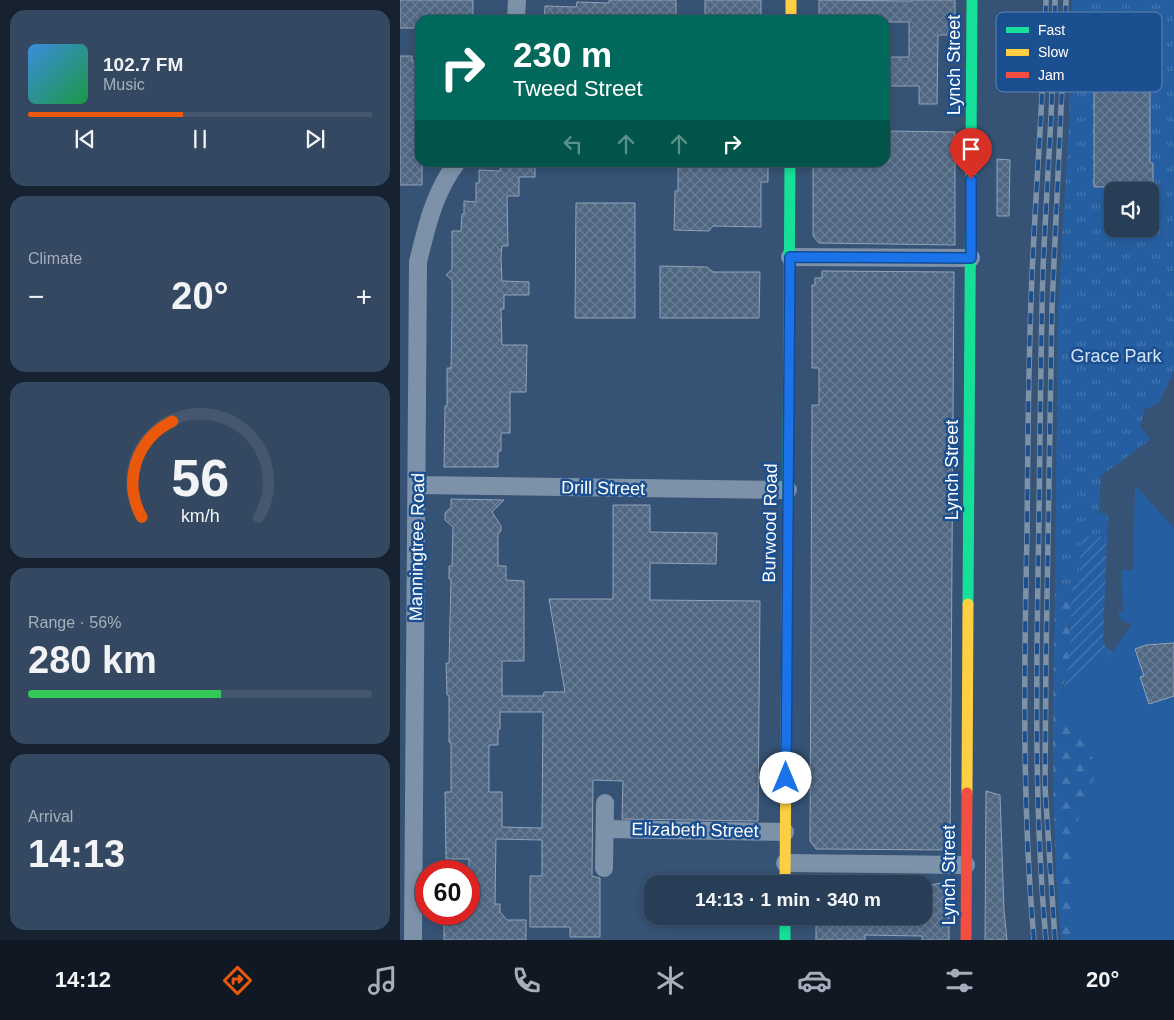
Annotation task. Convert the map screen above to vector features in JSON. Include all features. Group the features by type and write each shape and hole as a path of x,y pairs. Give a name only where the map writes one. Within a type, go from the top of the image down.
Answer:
{"street":[{"path":"516,15 517,0"},
{"path":"791,0 791,15"},
{"name":"Lynch Street","path":"966,940 972,0"},
{"name":"Manningtree Road","path":"413,940 408,520 417,485 418,262 430,212 454,167"},
{"name":"Burwood Road","path":"785,875 790,167"},
{"path":"790,257 971,258"},
{"name":"Drill Street","path":"417,485 788,490"},
{"path":"604,868 605,803"},
{"name":"Elizabeth Street","path":"605,829 785,832"},
{"path":"785,863 966,865"},
{"path":"785,925 785,940"}],"green space":[{"name":"Grace Park","path":"1072,0 1174,0 1174,371 1159,403 1145,409 1140,426 1150,440 1101,476 1099,513 1108,514 1107,537 1081,537 1079,584 1055,583 1058,306 1070,92 1162,92 1162,12 1072,12"},
{"path":"1135,485 1174,528 1174,940 1077,940 1073,874 1076,830 1081,809 1100,769 1059,707 1064,687 1094,663 1112,652 1133,623 1125,623 1119,617 1118,612 1123,612 1121,570 1133,570"},
{"path":"1081,536 1107,537 1103,641 1112,652 1094,663 1064,687 1069,659 1072,584 1079,584"},
{"path":"1055,583 1072,584 1069,659 1059,707 1100,769 1081,809 1076,830 1073,873 1077,940 1061,940 1055,851 1053,761"}],"building":[{"path":"400,0 473,0 473,15 415,15 415,28 400,28"},
{"path":"609,0 676,0 676,15 544,15 545,6 576,7 577,2 609,3"},
{"path":"705,0 761,0 761,15 705,15"},
{"path":"819,0 955,0 955,35 938,35 937,104 919,104 919,86 890,86 890,57 909,57 909,22 890,22 890,15 819,15"},
{"path":"400,56 412,56 412,61 415,61 415,167 422,167 422,185 400,185"},
{"path":"1094,92 1150,92 1150,163 1153,163 1153,182 1104,182 1104,187 1094,187"},
{"path":"890,131 955,132 955,245 819,243 813,236 813,167 890,167"},
{"path":"997,159 1010,160 1009,216 997,216"},
{"path":"500,167 535,167 535,177 519,177 519,196 507,196 508,246 502,246 501,257 502,281 529,282 529,295 504,295 504,309 501,309 502,345 527,345 526,392 510,392 510,433 501,433 501,451 498,451 498,467 444,467 445,406 447,406 447,368 451,368 452,313 452,280 446,275 452,269 452,231 461,231 464,201 476,202 476,183 479,183 479,170 500,171"},
{"path":"678,167 768,167 768,182 761,182 761,227 713,226 709,231 674,230 675,191 678,191"},
{"path":"576,203 635,203 635,318 575,318"},
{"path":"660,266 707,267 713,272 760,272 759,318 660,318"},
{"path":"822,271 954,272 950,850 816,849 810,841 812,405 819,405 819,368 812,368 812,285 815,285 815,278 822,278"},
{"path":"451,499 504,500 492,512 501,526 501,531 498,534 498,566 506,566 506,580 524,581 524,661 502,661 502,696 543,696 544,692 565,692 549,599 613,599 613,505 650,505 650,532 717,533 716,564 650,563 650,600 760,601 758,821 622,819 623,781 593,780 592,876 600,878 600,937 570,937 570,927 530,927 530,876 542,876 542,840 496,839 495,904 500,904 500,912 507,920 526,920 526,940 444,940 444,925 480,925 480,860 446,859 445,792 451,792 451,743 449,742 449,695 447,695 446,663 449,663 451,579 449,579 449,566 452,566 453,527 445,520 445,513 451,507","holes":["500,712 543,712 542,828 502,827 502,792 489,792 489,745 498,745"]},
{"path":"1174,643 1174,696 1149,704 1140,677 1144,676 1135,649 1146,645"},
{"path":"986,791 1000,795 1004,910 1007,940 985,940"},
{"path":"949,882 949,940 922,940 922,936 865,935 865,940 816,940 816,925 932,925 932,885"}],"railway":[{"path":"1046,0 1046,12"},
{"path":"1055,0 1055,12"},
{"path":"1065,12 1066,0"},
{"path":"1034,940 1027,839 1025,635 1030,325 1042,92"},
{"path":"1046,940 1038,804 1037,667 1043,269 1052,92"},
{"path":"1055,940 1045,787 1046,658 1052,306 1062,92"}],"traffic: fast":[{"path":"968,604 972,0"},
{"path":"787,604 790,167"},
{"path":"785,925 785,940"}],"traffic: slow":[{"path":"791,0 791,15"},
{"path":"785,875 787,604"},
{"path":"967,793 968,604"}],"traffic: jam":[{"path":"966,940 967,793"}],"route":[{"path":"786,778 790,257 971,258 971,179"}]}
